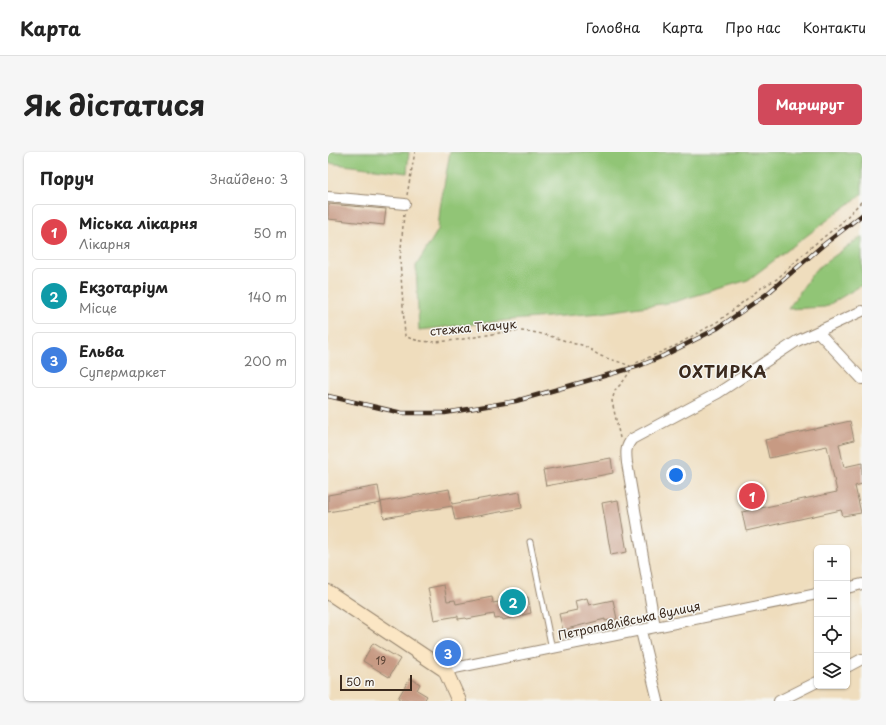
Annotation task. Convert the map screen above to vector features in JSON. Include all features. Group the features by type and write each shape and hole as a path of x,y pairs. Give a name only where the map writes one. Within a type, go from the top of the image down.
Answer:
{"main road":[{"path":"328,592 445,670 459,701"}],"street":[{"path":"328,197 405,204"},
{"path":"655,628 627,464 626,448 632,439 718,393 797,341 862,311"},
{"path":"818,332 862,379"},
{"path":"850,587 862,584"},
{"name":"Петропавлівська вулиця","path":"445,670 814,595"},
{"path":"641,630 658,701"},
{"path":"850,665 862,659"},
{"path":"779,701 814,684"}],"lane":[{"path":"530,542 552,649"}],"path":[{"path":"405,204 415,152"},
{"path":"626,448 619,434 612,401 615,390 622,384 632,367 636,363 677,345 720,320 761,288 777,279 810,248 840,224 862,201"},
{"name":"стежка Ткачук","path":"405,204 400,260 405,336 431,342 518,331 533,332 575,344 581,344 601,356 617,360 632,367"}],"green space":[{"path":"328,152 409,152 407,173 328,163"},
{"path":"450,152 862,152 862,194 748,280 674,302 601,313 511,320 419,330 416,266 438,230 440,208"},
{"path":"862,236 862,285 825,307 788,309 815,270"}],"building":[{"path":"328,204 386,209 384,225 328,219"},
{"path":"850,421 854,440 839,444 844,467 862,463 862,484 855,486 861,513 843,516 841,510 746,531 742,512 837,492 827,446 769,458 765,440"},
{"path":"611,458 613,473 546,486 543,470"},
{"path":"378,486 381,503 328,512 328,495"},
{"path":"449,489 452,504 520,492 522,508 455,520 452,506 384,518 381,502"},
{"path":"618,500 627,552 611,555 602,503"},
{"path":"444,585 447,601 455,600 456,604 492,597 493,603 528,597 531,613 503,620 502,618 495,619 494,614 467,619 458,619 458,616 434,620 428,588"},
{"path":"587,598 589,605 613,600 617,619 605,621 605,619 563,630 559,614 577,610 575,601"},
{"path":"373,643 400,659 389,677 363,661"},
{"path":"410,678 420,684 417,690 427,696 424,701 403,701 398,698"}],"railway":[{"path":"328,396 402,413 445,413 516,401 639,366 663,356 718,328 768,293 822,246 862,215"}],"place":[{"name":"Міська лікарня","path":"752,496"},
{"name":"Екзотаріум","path":"513,602"},
{"name":"Ельва","path":"448,653"}],"district":[{"name":"ОХТИРКА","path":"723,371"}]}
